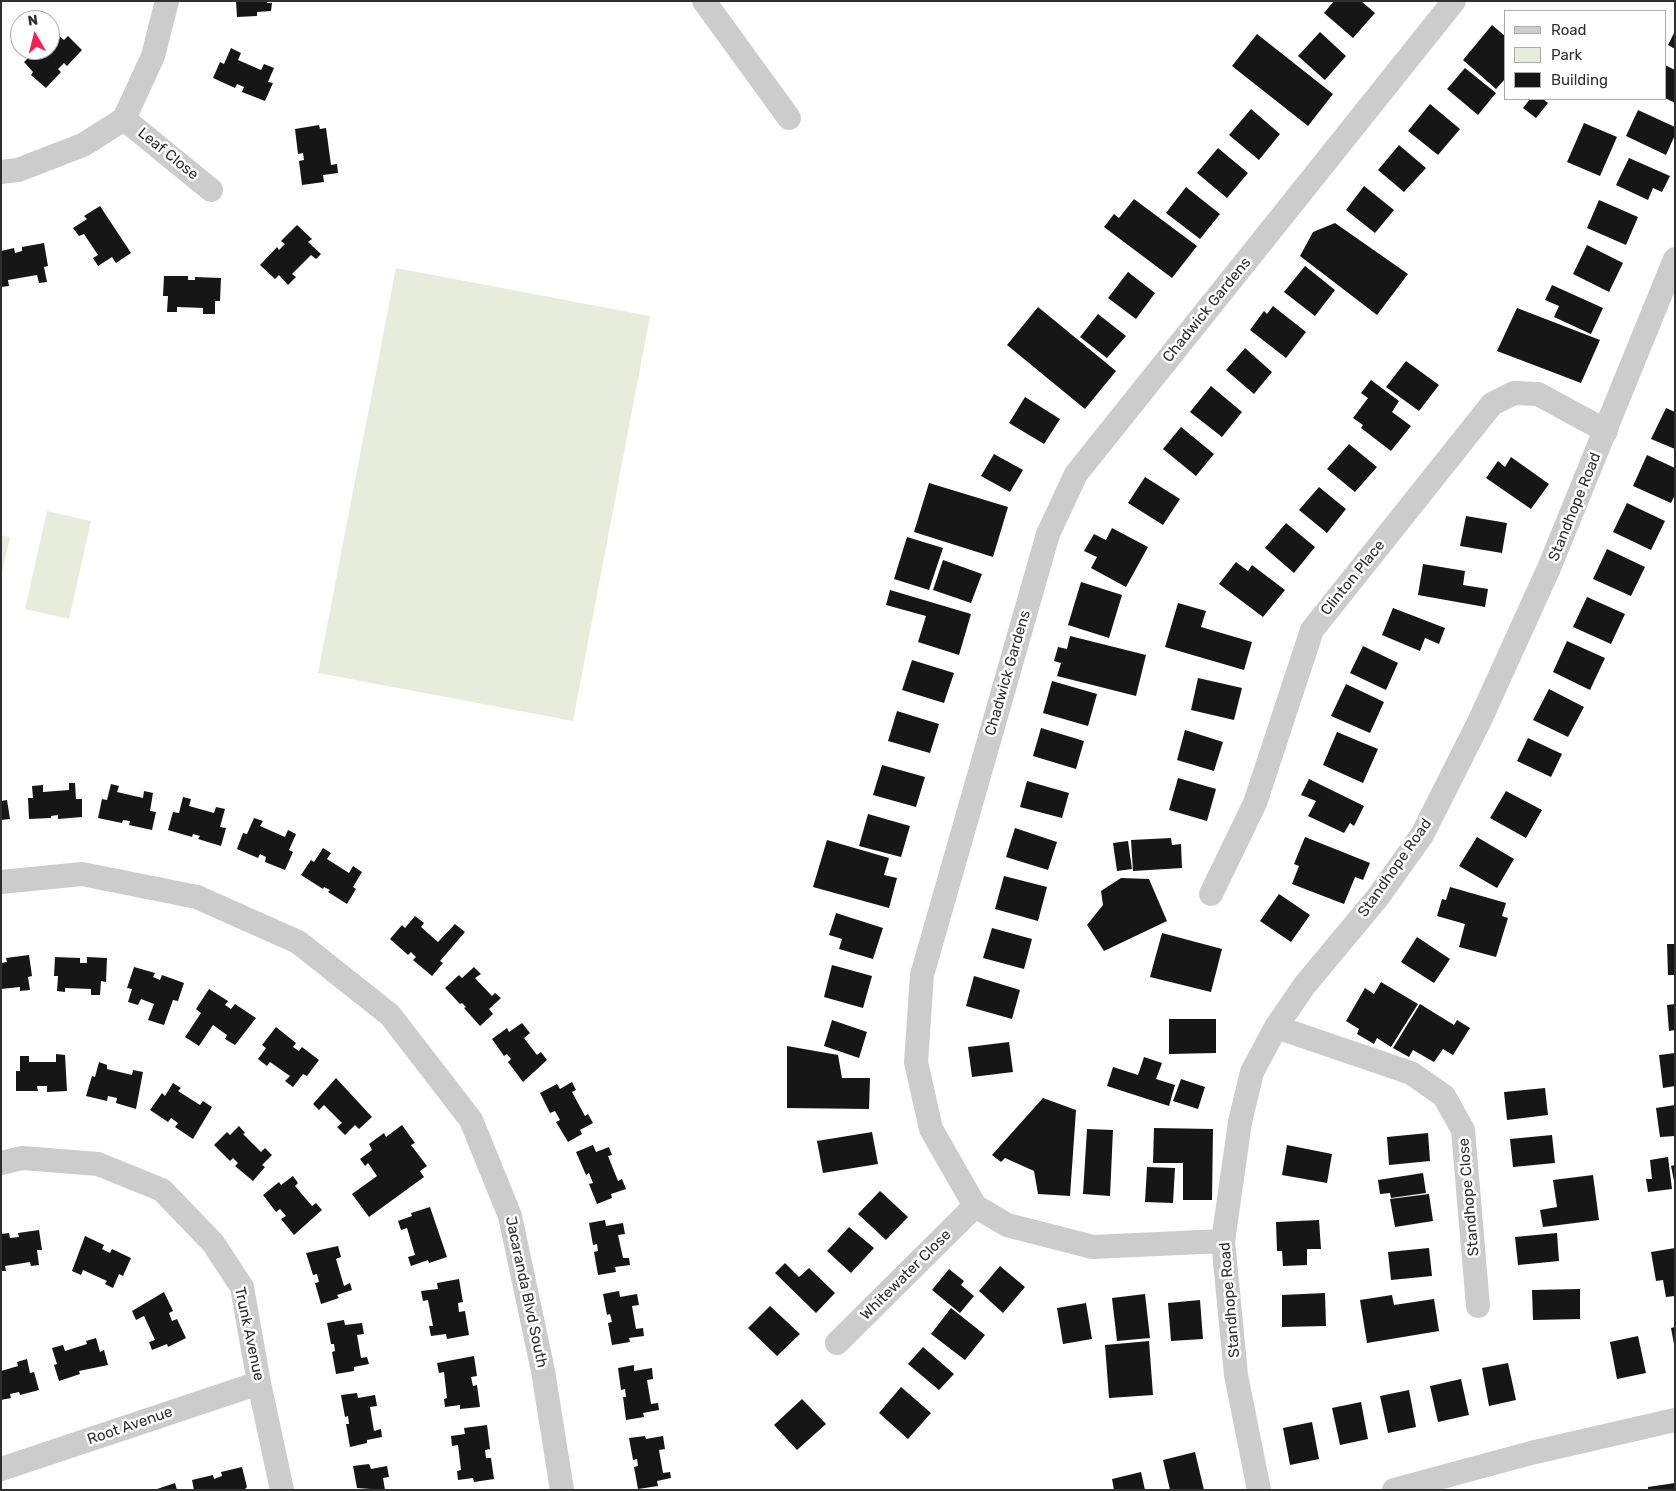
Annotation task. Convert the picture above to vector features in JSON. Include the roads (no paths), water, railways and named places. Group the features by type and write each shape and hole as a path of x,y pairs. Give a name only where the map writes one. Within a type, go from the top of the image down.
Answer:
{"street":[{"path":"1,172 18,170 83,145 124,119 153,56 167,1"},
{"path":"704,1 789,118"},
{"name":"Chadwick Gardens","path":"1223,1241 1093,1247 1007,1225 975,1206 931,1128 916,1062 922,975 1048,534 1076,474 1454,1"},
{"name":"Leaf Close","path":"124,119 211,190"},
{"name":"Standhope Road","path":"1259,1490 1236,1375 1223,1241 1244,1105 1252,1072 1276,1027 1304,986 1378,897 1422,835 1480,720 1549,568 1675,259"},
{"name":"Clinton Place","path":"1211,894 1256,803 1312,630 1492,404 1514,392 1538,394 1606,431"},
{"name":"Jacaranda Blvd South","path":"1,882 82,874 197,897 298,942 390,1014 471,1120 510,1216 543,1371 562,1490"},
{"name":"Standhope Close","path":"1276,1027 1411,1073 1444,1096 1463,1130 1478,1306"},
{"name":"Trunk Avenue","path":"1,1163 22,1158 98,1164 162,1190 213,1243 242,1287 259,1383 282,1490"},
{"name":"Whitewater Close","path":"837,1343 975,1206"},
{"name":"Root Avenue","path":"1,1469 259,1383"},
{"path":"1394,1490 1531,1453 1666,1422"}]}
